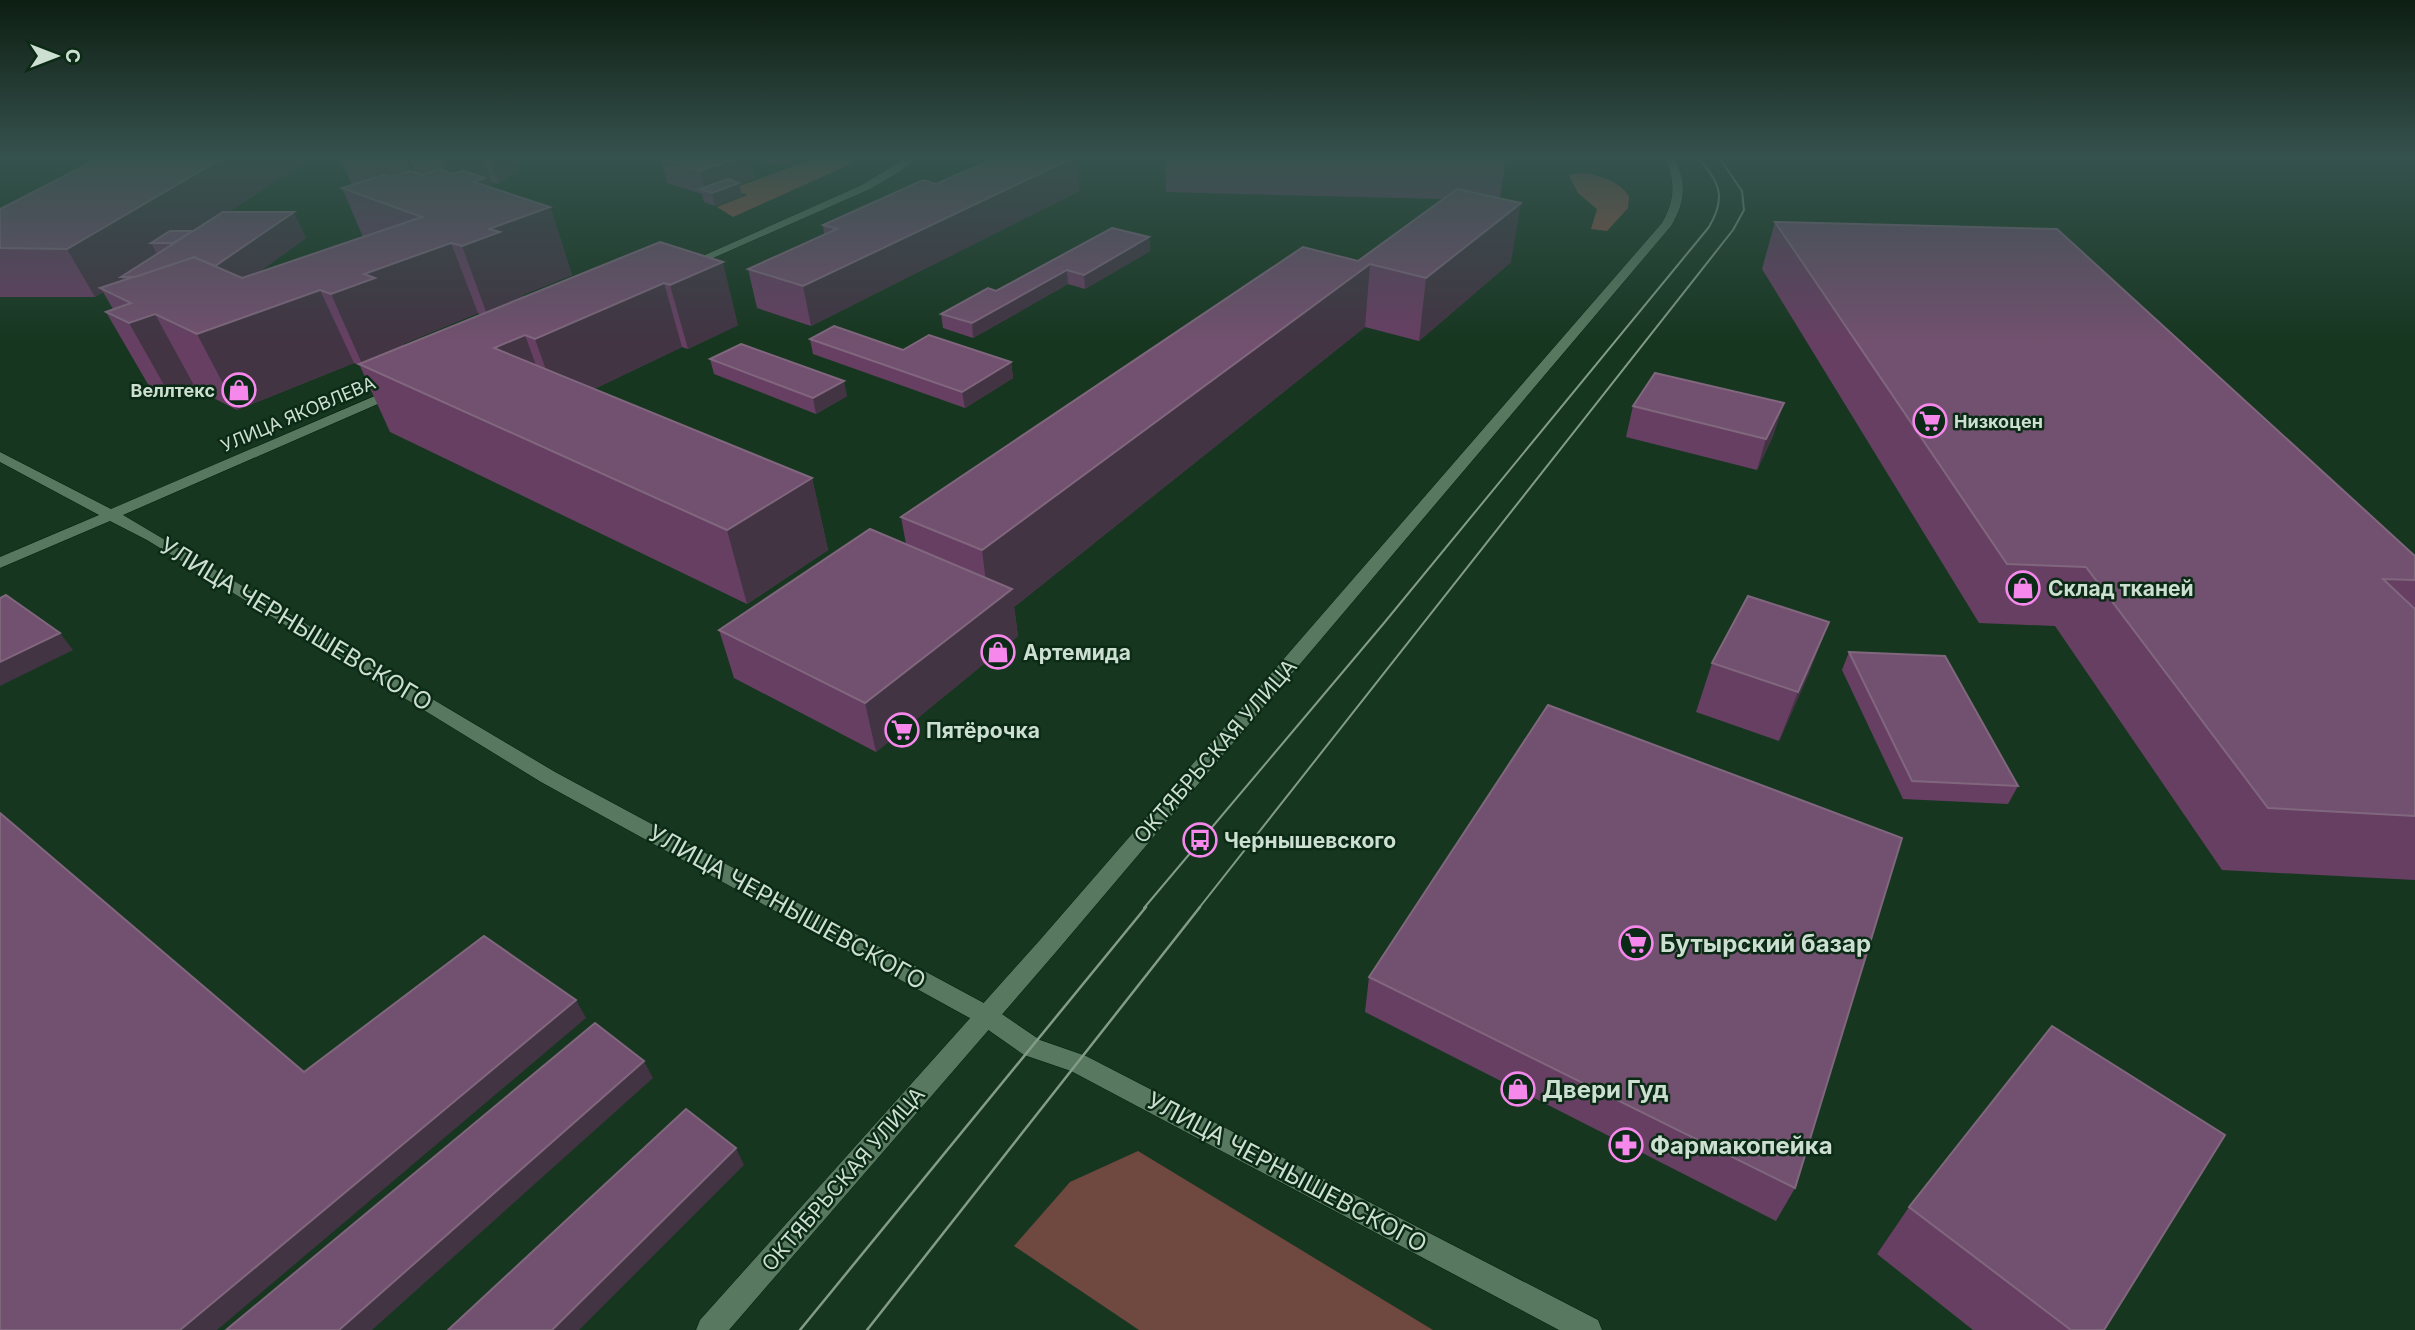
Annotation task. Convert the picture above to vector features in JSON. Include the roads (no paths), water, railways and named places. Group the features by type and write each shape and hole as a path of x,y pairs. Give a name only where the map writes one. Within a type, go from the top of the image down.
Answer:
{"street":[{"path":"668,274 795,218"},
{"name":"ОКТЯБРЬСКАЯ УЛИЦА","path":"710,1330 1056,936 1671,218"},
{"name":"УЛИЦА ЯКОВЛЕВА","path":"0,563 406,387"},
{"name":"УЛИЦА ЧЕРНЫШЕВСКОГО","path":"0,456 112,514 548,777 985,1015 1032,1048 1078,1063 1588,1330"}],"tram line":[{"path":"1144,908 1384,623 1714,218"},
{"path":"1199,908 1733,230 1740,218"},
{"path":"800,1330 1146,907"},
{"path":"867,1330 1200,907"}],"place":[{"name":"Веллтекс","path":"239,390"},
{"name":"Низкоцен","path":"1930,421"},
{"name":"Склад тканей","path":"2023,588"},
{"name":"Артемида","path":"998,652"},
{"name":"Пятёрочка","path":"902,730"},
{"name":"Чернышевского","path":"1200,840"},
{"name":"Бутырский базар","path":"1636,943"},
{"name":"Двери Гуд","path":"1518,1089"},
{"name":"Фармакопейка","path":"1626,1145"}]}
